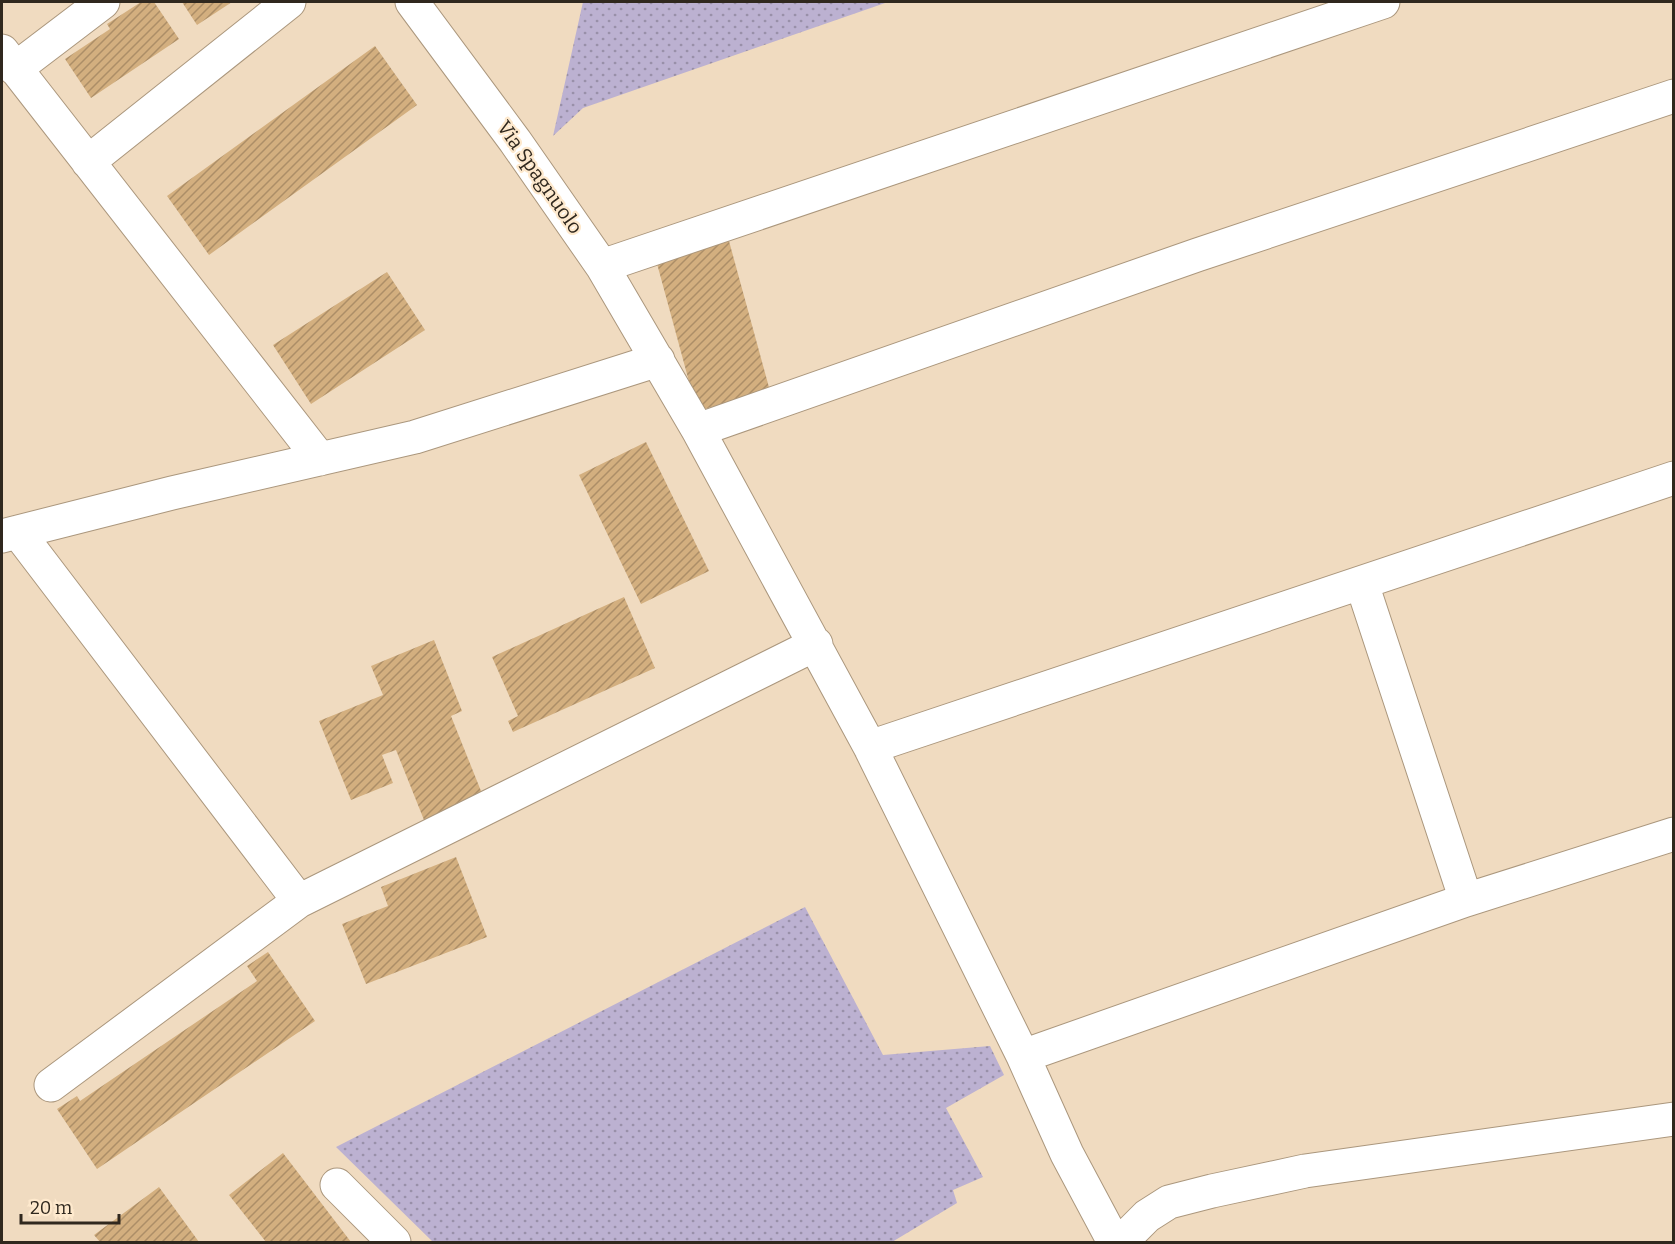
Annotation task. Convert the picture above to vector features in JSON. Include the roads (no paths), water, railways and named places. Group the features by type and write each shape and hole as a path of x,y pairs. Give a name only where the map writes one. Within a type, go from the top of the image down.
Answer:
{"street":[{"path":"103,2 8,60 320,459"},
{"path":"88,162 289,2"},
{"name":"Via Spagnuolo","path":"412,2 515,141 602,266 698,430 870,747 1023,1056 1068,1154 1114,1242"},
{"path":"602,266 1383,2"},
{"path":"698,430 1197,255 1674,96"},
{"path":"299,901 10,534 172,493 415,437 658,360"},
{"path":"870,747 1674,478"},
{"path":"1362,584 1466,900"},
{"path":"51,1085 299,901 816,644"},
{"path":"1023,1056 1466,900 1674,834"},
{"path":"1125,1242 1129,1234 1147,1216 1169,1202 1212,1191 1305,1171 1674,1119"},
{"path":"337,1185 394,1242"}]}
